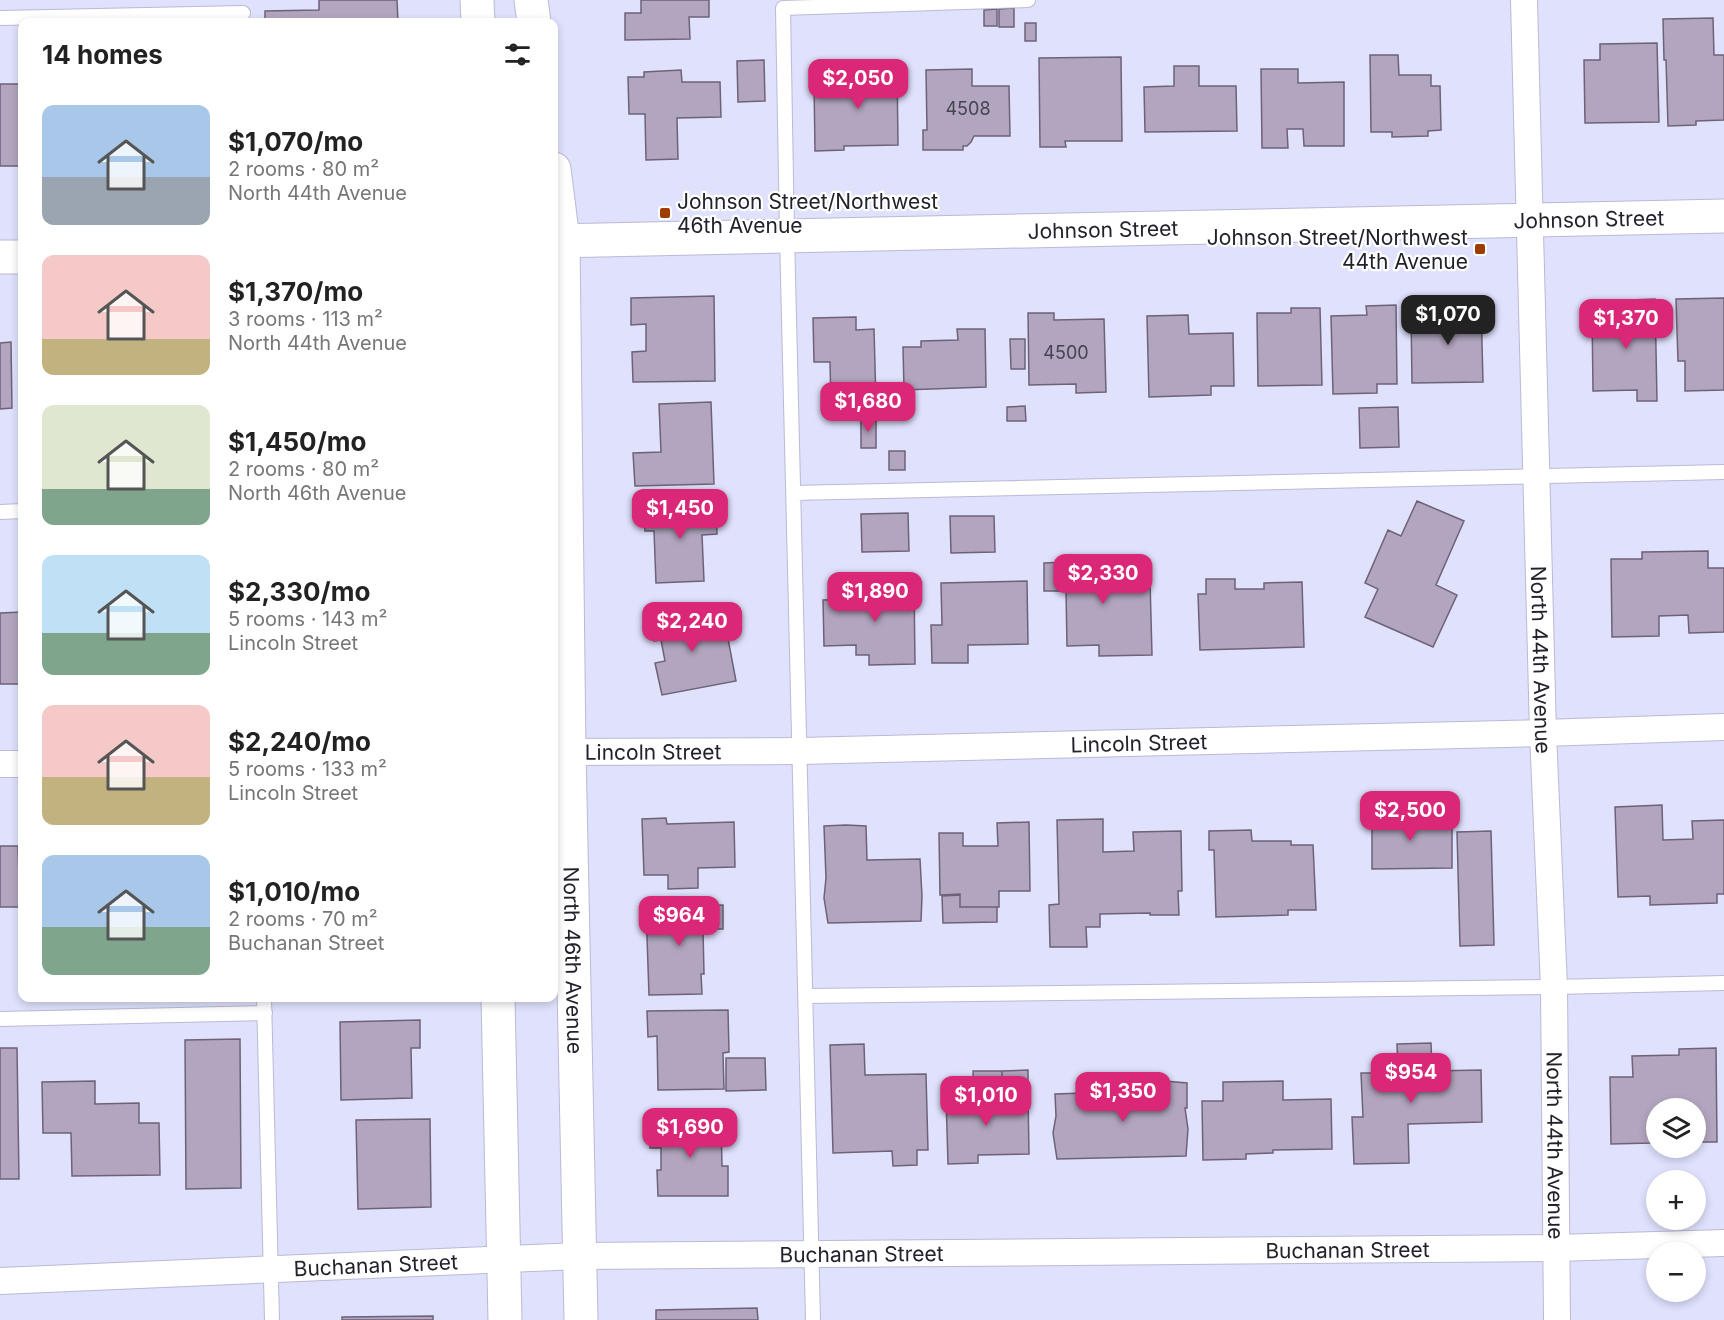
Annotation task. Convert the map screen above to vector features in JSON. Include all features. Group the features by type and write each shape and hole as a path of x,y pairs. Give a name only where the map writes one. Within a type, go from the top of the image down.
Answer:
{"street":[{"path":"477,0 478,18"},
{"path":"531,0 533,18"},
{"name":"North 44th Avenue","path":"1524,0 1543,734 1554,987 1557,1320"},
{"name":"Johnson Street","path":"558,240 1724,216"},
{"name":"North 46th Avenue","path":"558,240 561,752 581,1320"},
{"path":"0,257 18,257"},
{"name":"Lincoln Street","path":"561,752 799,751 1543,734 1724,727"},
{"path":"0,764 18,764"},
{"path":"498,1002 505,1320"},
{"name":"Buchanan Street","path":"0,1281 579,1256 1555,1248 1724,1243"}],"lane":[{"path":"813,1320 783,8 1028,0"},
{"path":"0,18 243,12"},
{"path":"793,493 1724,472"},
{"path":"0,512 18,511"},
{"path":"806,996 1724,983"},
{"path":"264,1002 272,1320"},
{"path":"0,1019 265,1012"}],"building":[{"path":"319,0 397,0 398,18 265,18 265,11 319,10"},
{"path":"641,0 709,0 709,17 689,17 690,39 625,40 625,13 641,13"},
{"path":"1014,8 1014,27 999,27 999,9"},
{"path":"997,9 997,26 984,26 984,10"},
{"path":"1713,18 1714,55 1724,55 1724,120 1696,121 1696,125 1668,126 1663,19"},
{"path":"1025,23 1036,23 1036,41 1025,41"},
{"path":"1657,43 1659,122 1585,123 1584,60 1600,60 1600,44"},
{"path":"1370,55 1398,55 1399,75 1431,75 1431,86 1440,86 1441,130 1428,131 1428,136 1392,137 1392,132 1371,132"},
{"path":"1121,57 1122,141 1065,141 1066,147 1040,147 1039,58"},
{"path":"764,60 765,101 738,102 737,61"},
{"path":"864,63 897,63 898,145 844,146 844,150 815,151 814,81 864,80"},
{"path":"1174,66 1199,66 1199,86 1236,86 1237,131 1145,132 1144,87 1174,86"},
{"path":"972,69 972,86 1009,86 1010,136 974,136 967,146 963,146 963,150 923,150 923,130 927,130 926,70"},
{"path":"1261,69 1298,69 1298,83 1344,82 1344,146 1304,146 1303,129 1287,129 1288,148 1262,148"},
{"path":"681,70 682,82 720,82 721,117 677,118 678,159 646,160 645,114 629,114 628,77 644,77 644,72"},
{"path":"0,84 18,84 18,166 0,166"},
{"path":"714,296 715,381 633,382 632,352 646,351 646,324 631,325 631,298"},
{"path":"1724,298 1724,390 1685,391 1685,361 1678,361 1676,299"},
{"path":"1655,299 1657,401 1637,401 1637,390 1593,391 1592,311 1630,310 1630,300"},
{"path":"1396,305 1397,384 1377,384 1377,393 1333,394 1331,316 1367,315 1366,306"},
{"path":"1451,305 1481,305 1483,382 1412,383 1411,314 1451,313"},
{"path":"1291,308 1320,308 1322,385 1258,386 1257,313 1291,313"},
{"path":"1028,313 1054,313 1054,320 1104,319 1106,392 1076,393 1076,384 1029,385"},
{"path":"1188,315 1189,334 1233,333 1234,386 1211,386 1211,395 1149,397 1147,316"},
{"path":"856,317 856,330 874,329 876,403 831,404 830,362 814,362 813,318"},
{"path":"957,329 985,329 986,387 904,390 903,347 921,347 921,341 958,340"},
{"path":"1010,339 1025,339 1025,369 1011,369"},
{"path":"11,342 12,408 0,409 0,343"},
{"path":"711,402 714,484 635,486 633,453 661,452 659,404"},
{"path":"1025,406 1026,421 1007,421 1007,407"},
{"path":"1398,407 1399,447 1360,448 1359,408"},
{"path":"861,417 876,417 876,448 861,448"},
{"path":"889,451 905,451 905,470 889,470"},
{"path":"1417,501 1464,521 1436,585 1457,595 1433,647 1365,617 1378,589 1365,583 1388,530 1401,536"},
{"path":"716,505 717,534 702,535 704,581 656,583 654,531 645,531 644,507"},
{"path":"908,513 909,551 862,552 861,514"},
{"path":"950,516 994,516 995,552 951,553"},
{"path":"1708,551 1708,568 1724,568 1724,632 1689,633 1688,615 1659,616 1659,636 1612,637 1611,559 1642,559 1642,552"},
{"path":"1124,557 1124,581 1150,580 1152,655 1099,656 1099,645 1067,646 1066,591 1044,591 1044,563 1070,562 1069,558"},
{"path":"1206,579 1235,579 1235,589 1264,589 1264,583 1302,582 1304,647 1200,650 1198,594 1206,594"},
{"path":"1027,581 1028,644 968,645 968,663 932,663 931,625 942,625 941,583"},
{"path":"914,583 915,664 869,665 869,655 856,655 856,645 824,646 823,600 856,599 855,584"},
{"path":"701,610 704,627 725,623 736,681 662,695 655,663 665,661 661,640 654,641 650,619"},
{"path":"18,612 18,684 0,684 0,613"},
{"path":"1662,805 1663,840 1693,839 1692,821 1724,820 1724,894 1717,894 1717,903 1650,905 1650,896 1618,897 1615,807"},
{"path":"1372,811 1409,811 1409,820 1452,819 1452,868 1372,869"},
{"path":"666,818 667,824 734,822 735,867 698,868 698,888 668,889 668,875 644,875 642,819"},
{"path":"1103,819 1103,852 1134,851 1133,832 1181,831 1182,891 1178,891 1179,915 1100,914 1100,927 1086,927 1087,947 1050,947 1049,905 1059,904 1057,820"},
{"path":"1029,822 1030,891 999,891 999,907 960,907 960,894 940,895 939,833 963,833 963,846 998,846 997,823"},
{"path":"824,826 866,826 867,860 920,859 921,921 828,923 824,898 826,878"},
{"path":"1251,830 1252,841 1291,841 1291,845 1313,845 1316,910 1288,910 1288,915 1216,917 1214,850 1209,850 1209,831"},
{"path":"1491,831 1494,945 1460,946 1457,832"},
{"path":"0,846 18,846 18,907 0,907"},
{"path":"960,895 960,907 997,907 997,922 943,923 942,896"},
{"path":"723,905 723,929 703,929 702,994 649,995 646,908"},
{"path":"728,1010 729,1052 723,1053 724,1089 658,1090 657,1036 648,1037 647,1011"},
{"path":"420,1020 420,1048 411,1048 412,1098 341,1100 340,1022"},
{"path":"240,1039 241,1188 186,1189 185,1040"},
{"path":"1431,1043 1432,1071 1481,1070 1482,1122 1408,1124 1409,1163 1354,1164 1352,1117 1363,1117 1361,1073 1398,1073 1397,1044"},
{"path":"864,1044 865,1075 926,1074 928,1150 917,1150 917,1165 893,1166 892,1151 833,1153 830,1045"},
{"path":"0,1048 17,1048 19,1179 0,1179"},
{"path":"1716,1048 1717,1142 1706,1142 1706,1098 1646,1098 1646,1143 1611,1144 1610,1077 1633,1077 1632,1056 1679,1055 1679,1049"},
{"path":"726,1058 765,1058 766,1090 726,1091"},
{"path":"1028,1070 1028,1095 1002,1095 1002,1071"},
{"path":"973,1071 1002,1071 1002,1095 974,1096"},
{"path":"95,1081 95,1104 139,1103 139,1123 159,1123 160,1175 72,1176 71,1133 43,1133 42,1082"},
{"path":"1165,1081 1187,1083 1186,1156 1057,1159 1053,1133 1056,1116 1055,1094 1143,1091 1143,1084"},
{"path":"1283,1081 1283,1100 1331,1099 1332,1149 1273,1150 1273,1153 1246,1154 1246,1159 1203,1160 1202,1101 1223,1101 1223,1082"},
{"path":"1028,1095 1029,1154 978,1155 978,1163 948,1164 946,1096"},
{"path":"430,1119 431,1207 358,1209 356,1120"},
{"path":"721,1121 722,1166 728,1166 728,1196 658,1196 657,1170 661,1170 661,1148 650,1148 650,1122"},
{"path":"757,1308 758,1320 656,1320 656,1310"},
{"path":"433,1316 433,1320 342,1320 342,1317"}],"place":[{"name":"Johnson Street/Northwest 46th Avenue","path":"665,213"},
{"name":"Johnson Street/Northwest 44th Avenue","path":"1480,249"}]}
